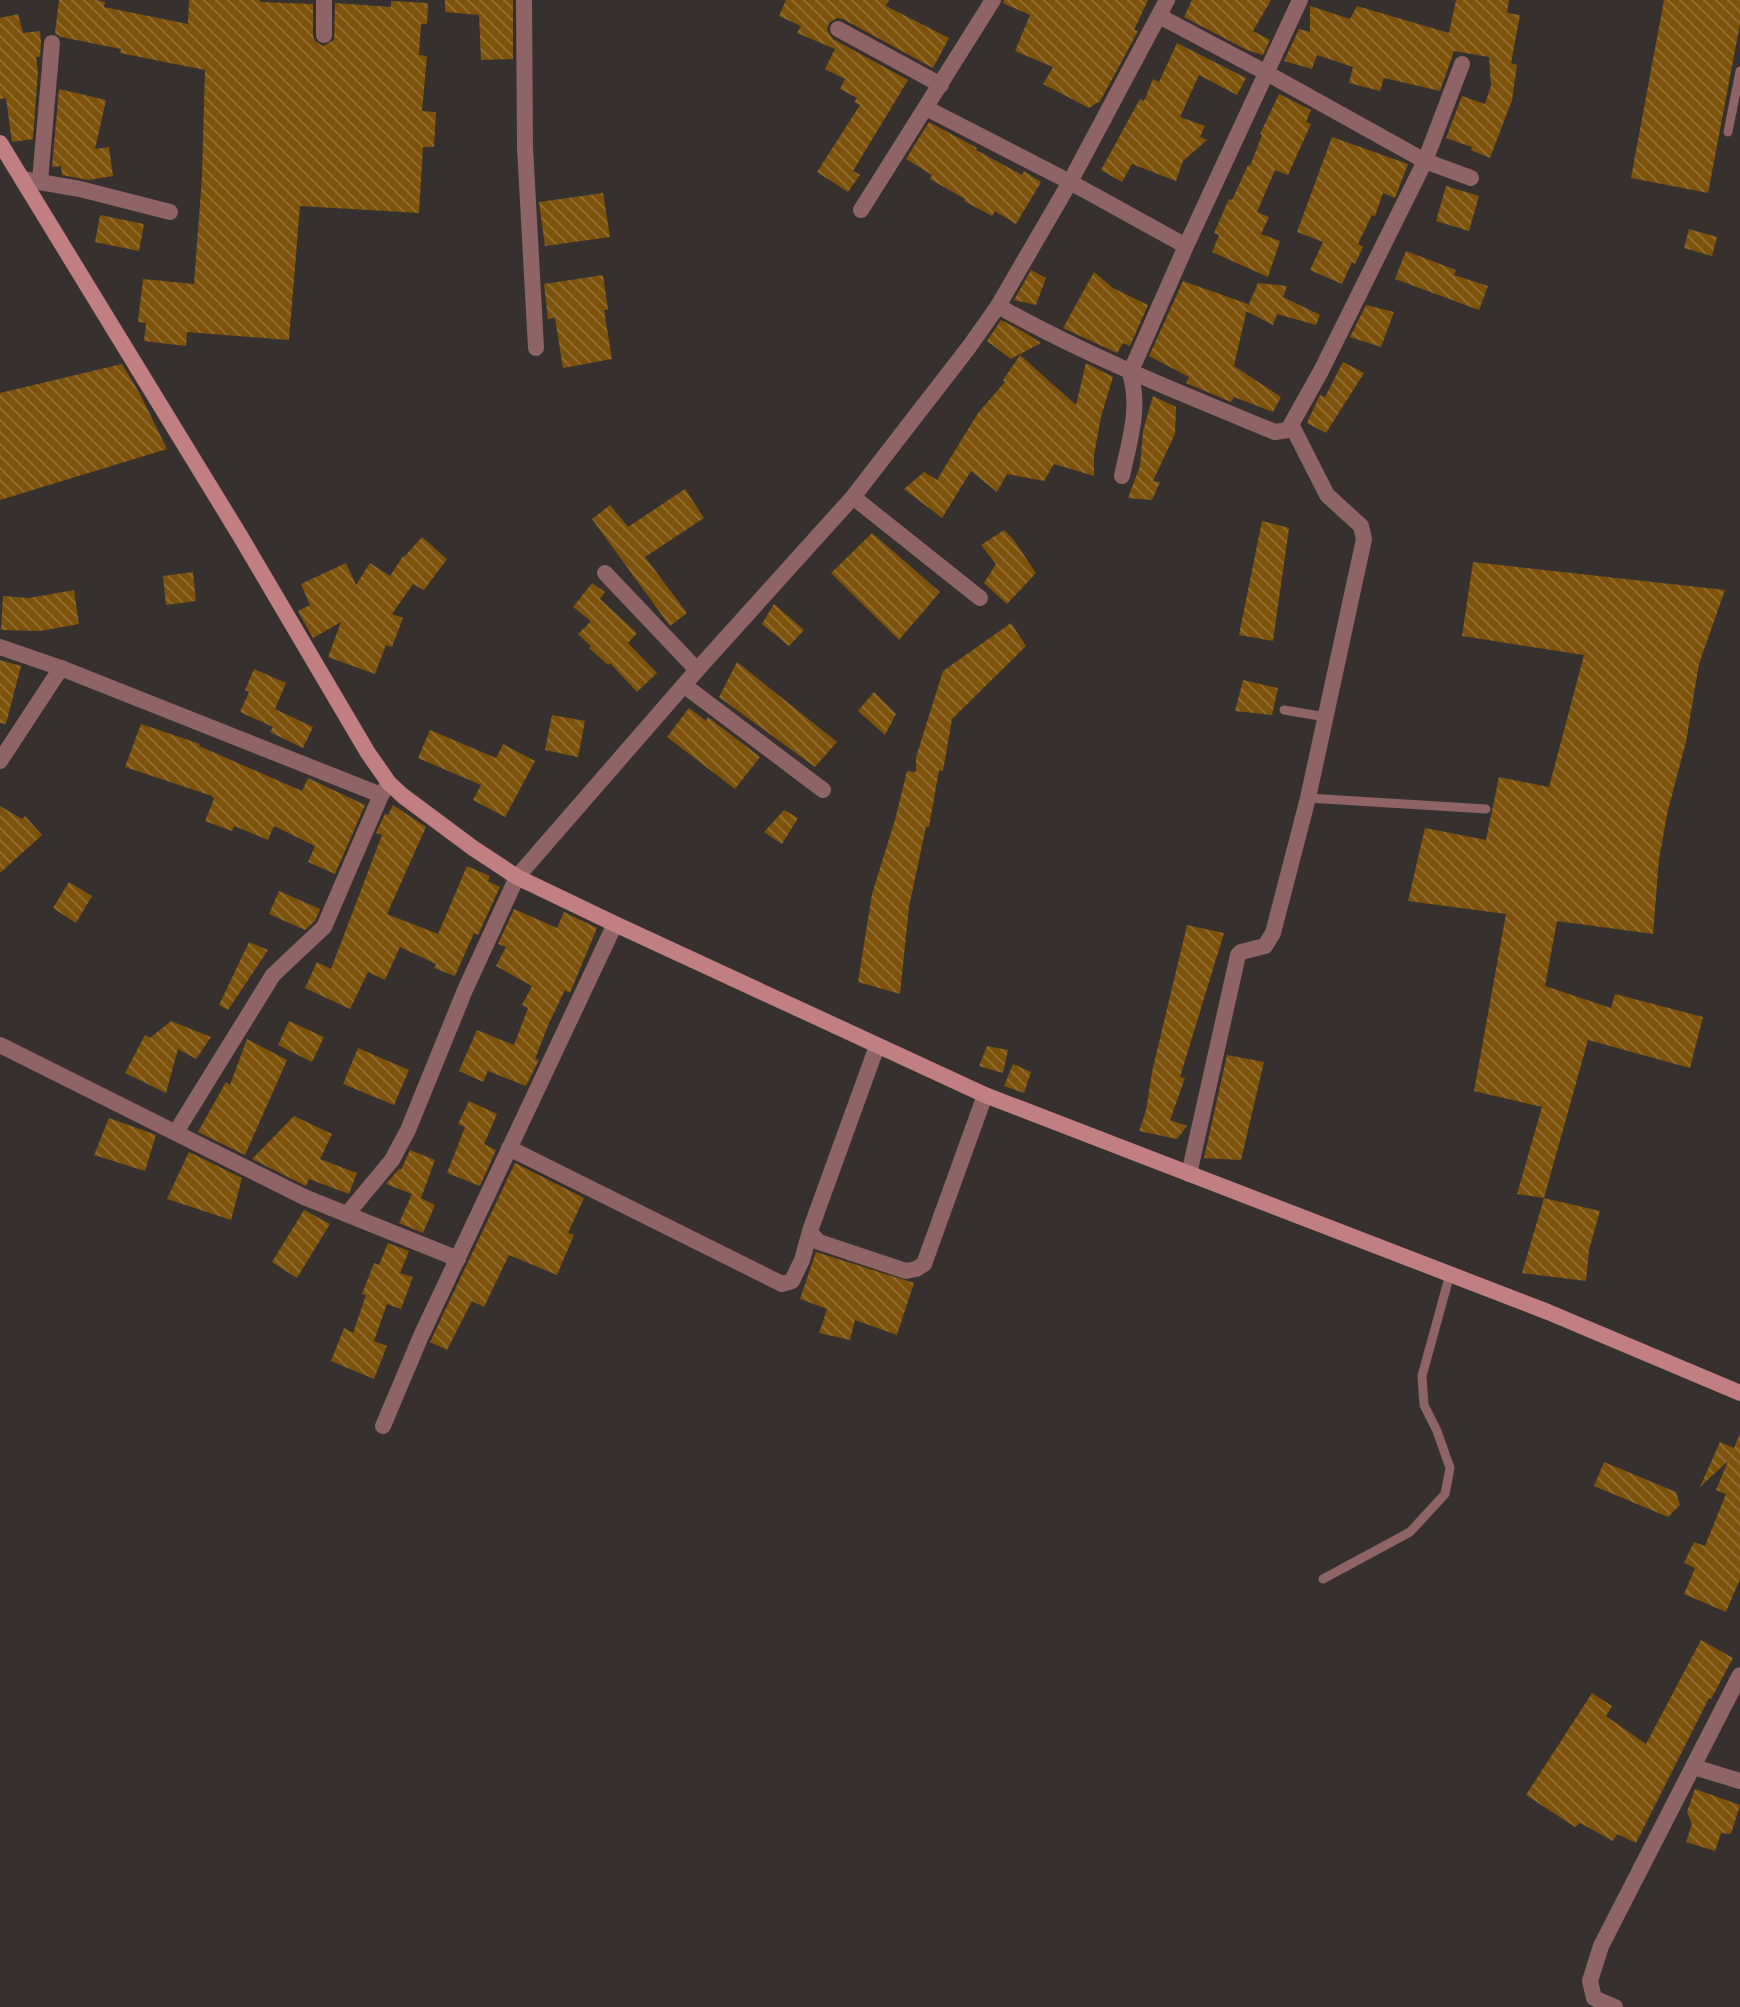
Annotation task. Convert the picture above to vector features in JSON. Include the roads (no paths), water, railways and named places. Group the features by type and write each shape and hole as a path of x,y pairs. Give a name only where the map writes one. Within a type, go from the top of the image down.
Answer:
{"street":[{"path":"324,0 324,35"},
{"path":"524,0 525,147 536,348"},
{"path":"861,210 993,0"},
{"path":"347,1214 392,1160 408,1130 465,990 517,877 853,497 911,425 998,306 1070,182 1167,0"},
{"path":"1122,476 1135,413 1130,373 1300,0"},
{"path":"1159,16 1425,161 1471,178"},
{"path":"838,29 941,85"},
{"path":"40,181 52,43"},
{"path":"998,306 1056,339 1130,373 1275,432 1283,432 1292,426 1425,161 1462,64"},
{"path":"926,108 1186,246"},
{"path":"0,143 215,495 385,789"},
{"path":"22,179 170,212"},
{"path":"1189,1174 1239,953 1265,946 1272,938 1308,798 1364,533 1353,518 1327,495 1292,426"},
{"path":"853,497 980,598"},
{"path":"605,573 697,670"},
{"path":"0,647 385,789 517,877 985,1095 1450,1274 1740,1393"},
{"path":"0,761 61,668"},
{"path":"685,686 823,790"},
{"path":"176,1132 273,975 324,927 385,789"},
{"path":"383,1426 421,1336 615,924"},
{"path":"0,1045 304,1197 458,1259"},
{"path":"509,1148 782,1284 792,1281 811,1234 877,1046"},
{"path":"811,1234 819,1242 906,1271 924,1264 985,1095"},
{"path":"1615,2007 1594,1998 1590,1981 1601,1946 1740,1675"},
{"path":"1694,1767 1740,1781"}],"lane":[{"path":"1728,132 1740,71"},
{"path":"1284,710 1326,717"},
{"path":"1308,798 1486,809"},
{"path":"1323,1579 1410,1532 1445,1494 1450,1468 1424,1405 1422,1376 1450,1274"}]}
